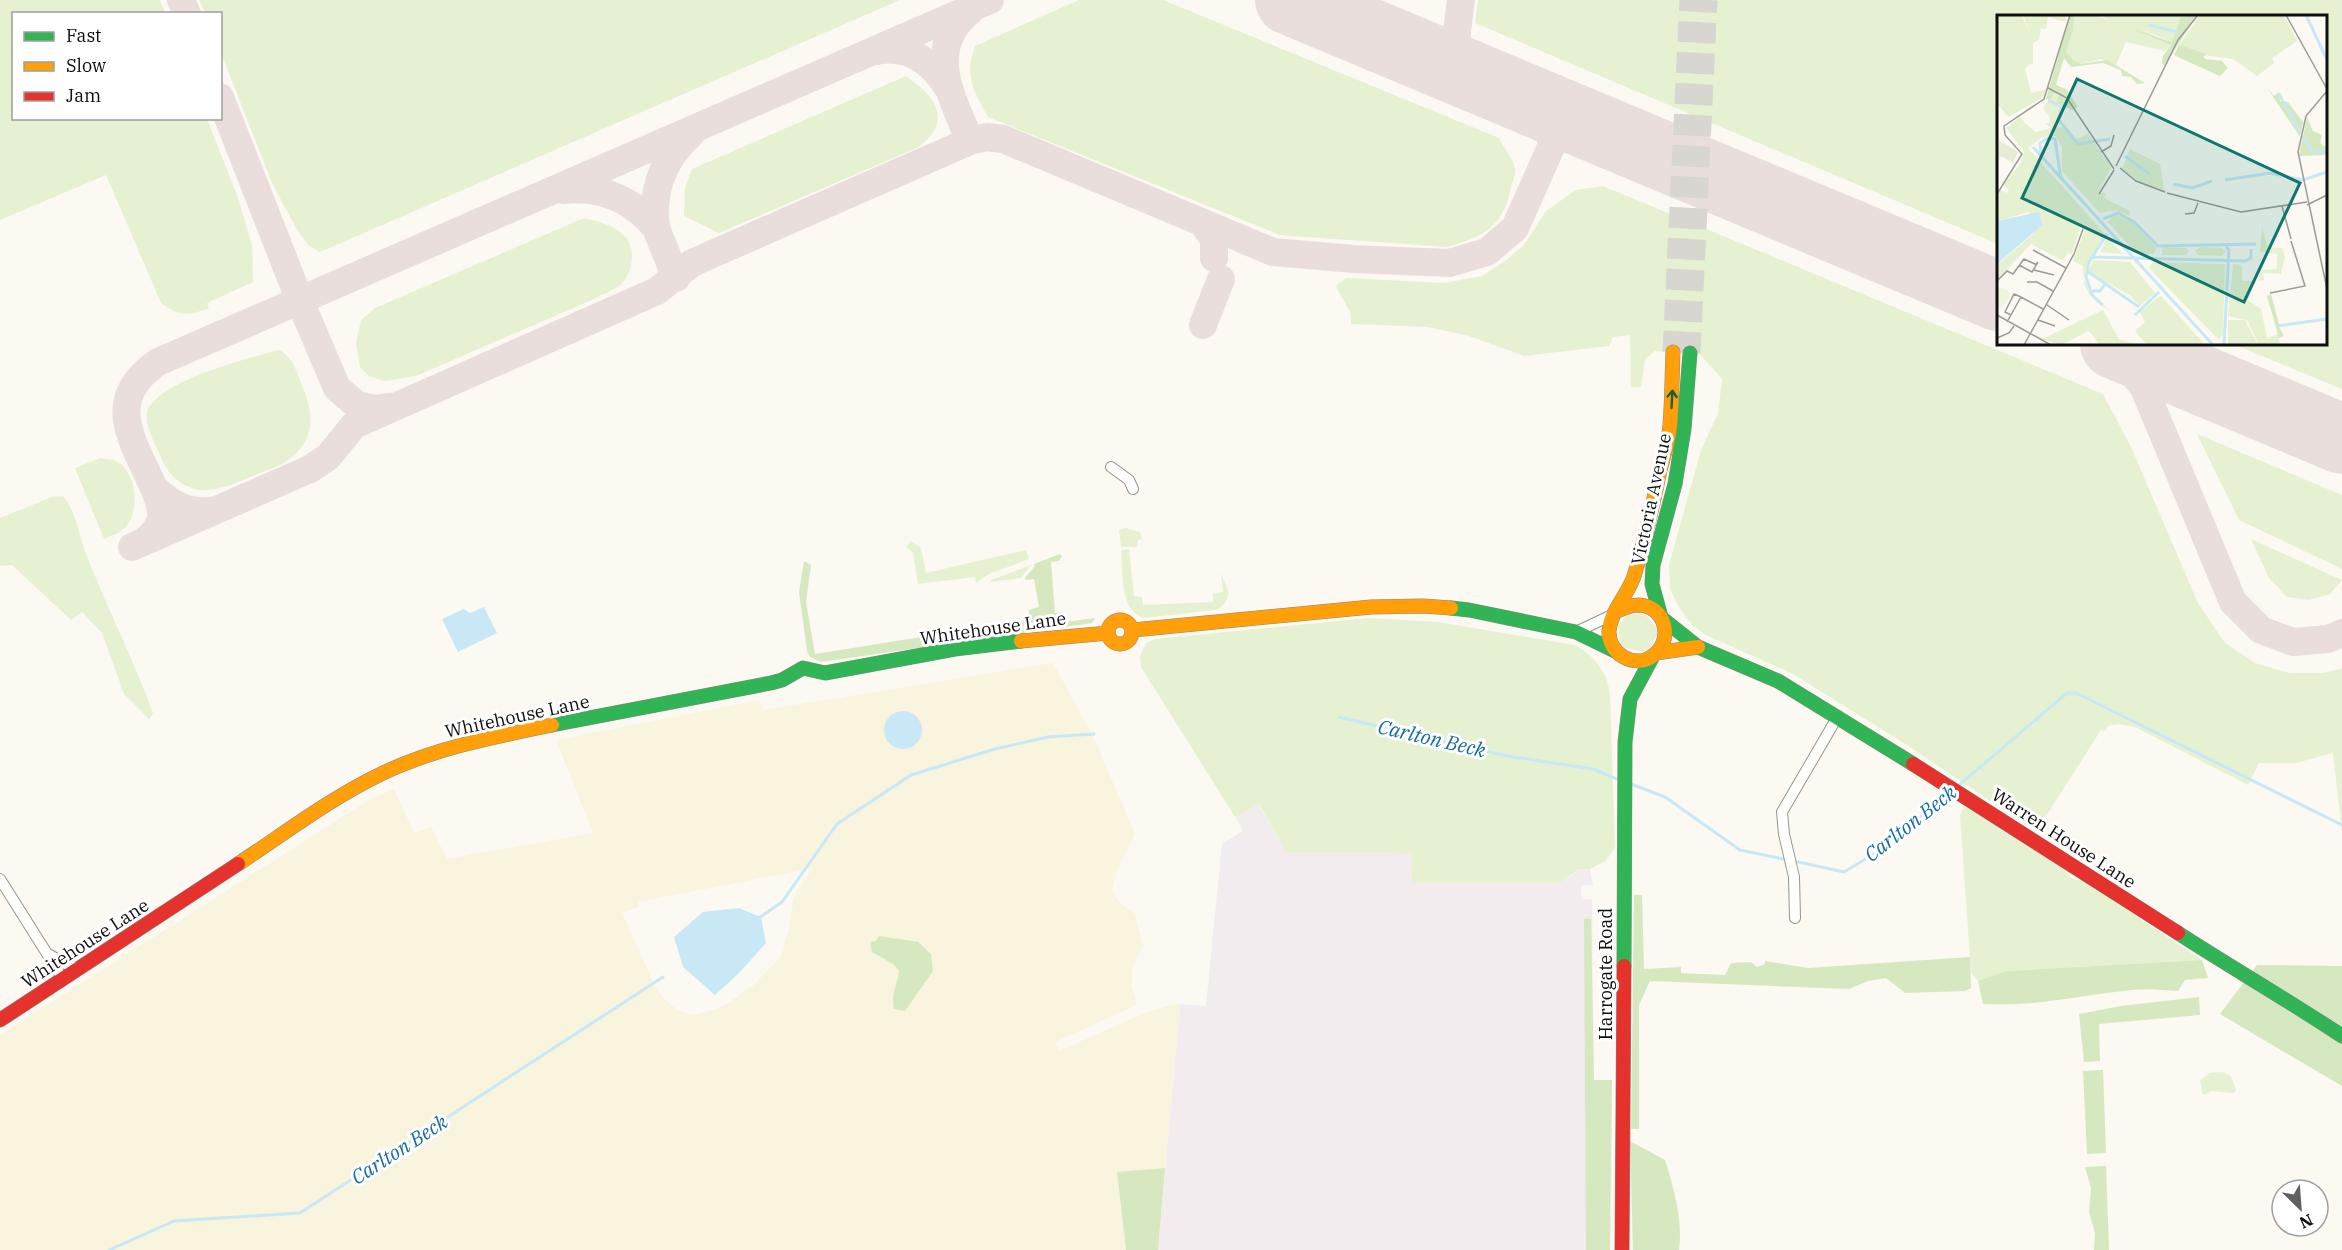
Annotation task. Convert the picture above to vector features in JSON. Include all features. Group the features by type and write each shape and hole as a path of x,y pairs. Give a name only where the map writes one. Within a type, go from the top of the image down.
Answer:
{"main road":[{"name":"Victoria Avenue","path":"1616,612 1633,581 1659,480 1670,427 1673,352"},
{"name":"Victoria Avenue","path":"1662,618 1652,584 1653,565 1675,484 1684,429 1690,353"},
{"path":"1659,480 1675,484"},
{"path":"1616,652 1609,640 1608,629 1616,612 1626,605 1636,603 1646,604 1655,609 1662,618 1666,631 1665,640 1655,654"},
{"name":"Whitehouse Lane","path":"0,1020 357,786 393,767 433,752 514,733 771,683 782,680 803,668 825,673 955,649 1108,633 1110,625 1121,619 1127,621 1133,630 1371,606 1422,606 1469,610 1576,632"},
{"name":"Warren House Lane","path":"1662,618 1698,647 1778,681 1838,716 2342,1036"},
{"path":"1576,632 1634,661 1645,660 1655,654 1698,647"},
{"name":"Harrogate Road","path":"1616,652 1630,699 1625,742 1622,1250"},
{"name":"Harrogate Road","path":"1630,699 1655,654"}],"street":[{"path":"1111,467 1129,480 1133,489"},
{"path":"1576,632 1616,612"},
{"path":"1795,918 1794,877 1784,834 1782,812 1838,716"},
{"path":"0,879 63,979"},
{"path":"47,954 67,965 81,968"}],"shaded area":[{"path":"1053,663 1094,738 1135,834 1116,872 1112,891 1120,904 1135,913 1143,946 1133,966 1131,985 1137,1005 1055,1042 1059,1051 1147,1012 1180,1004 1165,1168 1117,1173 1126,1250 0,1250 0,1035 369,800 394,789 414,833 431,827 447,859 593,833 556,740 760,700 763,710","holes":["813,868 794,898 782,955 754,985 722,1007 694,1015 679,1011 665,1000 655,986 622,913 639,907 638,902"]},
{"path":"1258,804 1287,852 1412,853 1412,882 1560,883 1580,869 1590,869 1593,885 1581,886 1582,900 1592,899 1595,1250 1158,1250 1180,1004 1206,1006 1222,844 1243,831 1235,817"}],"green space":[{"path":"0,0 160,0 165,12 12,12 12,120 207,120 237,195 252,245 253,282 207,303 209,308 195,313 179,313 161,303 106,175 0,220"},
{"path":"199,0 900,0 320,252 308,245 296,228 272,183 222,56 222,12 205,12"},
{"path":"1079,0 1163,0 1499,138 1515,170 1503,211 1490,228 1481,234 1447,247 1280,235 988,117 970,75 975,46"},
{"path":"1478,0 2342,0 2342,389 2235,345 2327,345 2327,15 1997,15 1997,244 1475,23"},
{"path":"906,76 931,98 937,112 938,120 934,132 919,147 719,233 684,216 685,188 692,169"},
{"path":"1603,186 2103,394 2131,447 2198,603 2225,643 2255,663 2289,673 2324,673 2342,668 2342,833 2333,753 2296,763 2259,763 2248,785 2135,727 2118,724 2108,726 2105,731 2101,730 2048,813 2036,826 2026,825 1907,745 1793,674 1706,635 1693,626 1680,609 1670,589 1669,565 1701,450 1718,414 1722,379 1699,353 1655,351 1645,359 1641,387 1631,387 1630,335 1613,337 1609,346 1524,356 1469,336 1428,327 1351,324 1351,314 1336,286 1346,278 1444,283 1482,276 1524,245 1546,211 1576,190"},
{"path":"584,218 612,227 626,238 630,245 632,254 630,270 624,281 617,287 416,376 384,381 369,376 360,367 356,343 361,320 375,308"},
{"path":"279,350 293,364 309,404 308,434 297,452 281,465 236,483 210,490 184,485 173,477 165,466 149,430 147,413 154,401 184,381 205,372"},
{"path":"2197,434 2342,495 2342,569 2239,520"},
{"path":"100,458 114,460 128,472 135,501 130,521 125,528 104,539 75,468"},
{"path":"63,496 74,515 85,551 153,713 149,719 124,694 102,633 82,612 71,620 12,565 0,566 0,518 52,497"},
{"path":"1126,528 1140,532 1142,539 1138,540 1137,547 1121,547 1119,530"},
{"path":"2251,539 2342,580 2330,594 2309,600 2287,597 2269,578"},
{"path":"911,541 921,548 926,573 1026,550 1029,559 989,574 976,583 975,577 918,584 913,552 906,547"},
{"path":"1129,549 1134,596 1142,597 1143,605 1213,602 1213,594 1223,592 1221,573 1229,593 1225,603 1217,610 1143,618 1135,613 1126,598 1121,550"},
{"path":"1060,554 1062,556 1059,561 1051,562 1055,613 1063,612 1065,622 1095,618 1092,623 821,662 810,657 807,651 799,592 804,561 811,565 806,602 815,654 1028,620 1029,610 1039,607 1034,579 1025,580 1025,578 1035,566 1034,564"},
{"path":"1031,565 1021,578 990,582 991,580"},
{"path":"1644,613 1659,630 1648,653 1621,647 1618,626 1627,615"},
{"path":"1369,618 1438,622 1575,645 1599,665 1606,678 1610,694 1615,847 1606,861 1590,869 1579,869 1560,883 1412,883 1411,853 1286,852 1259,804 1235,817 1141,667 1140,656 1146,643 1155,639"},
{"path":"1968,807 2062,865 2072,878 2082,880 2202,960 2006,971 1978,981 1971,972 1960,815 1963,809"},
{"path":"1634,895 1642,895 1644,969 1681,967 1681,973 1725,975 1731,963 1751,962 1757,967 1765,964 1765,961 1808,968 1970,957 1971,988 1965,991 1905,993 1886,978 1868,981 1849,989 1650,981 1639,1005 1639,1129 1631,1129"},
{"path":"1584,919 1591,919 1594,1080 1612,1080 1610,1250 1586,1250"},
{"path":"879,936 918,942 931,954 933,971 905,1011 894,1009 893,1003 899,971 893,964 872,952 870,942 876,941"},
{"path":"2202,960 2208,978 2185,980 2178,991 2138,989 2039,1002 1983,1004 1978,981 2006,971"},
{"path":"2257,965 2342,966 2342,1086 2220,1014"},
{"path":"2199,997 2200,1015 2099,1024 2100,1061 2084,1062 2079,1014 2121,1006"},
{"path":"2103,1070 2106,1153 2087,1154 2083,1071"},
{"path":"2223,1072 2231,1076 2236,1090 2234,1093 2211,1091 2203,1095 2200,1080 2210,1073"},
{"path":"1630,1141 1665,1160 1679,1216 1679,1250 1633,1250"},
{"path":"2106,1166 2109,1250 2094,1250 2095,1233 2089,1212 2091,1188 2085,1167"},
{"path":"1165,1168 1158,1250 1126,1250 1117,1172"}],"water":[{"path":"484,607 497,633 458,652 442,619 464,609 470,613"},
{"path":"903,711 917,716 922,730 917,744 903,749 889,744 884,730 889,716"},
{"path":"739,908 761,917 766,943 715,995 683,967 674,937 703,912"}],"waterway":[{"name":"Carlton Beck","path":"1959,785 2067,693 2076,693 2342,825"},
{"name":"Carlton Beck","path":"1339,717 1507,756 1593,769 1617,779"},
{"name":"Carlton Beck","path":"759,918 782,902 837,824 911,775 995,749 1048,737 1094,734"},
{"name":"Carlton Beck","path":"1631,784 1665,797 1740,850 1788,860"},
{"name":"Carlton Beck","path":"1794,861 1844,872 1882,849 1949,794"},
{"name":"Carlton Beck","path":"109,1250 174,1221 300,1213 663,977"}],"taxiway":[{"path":"181,0 186,12"},
{"path":"154,488 131,437 127,421 127,406 131,391 141,376 158,362 990,0"},
{"path":"1457,31 1461,0"},
{"path":"970,141 950,90 945,57 948,40 956,25 971,10"},
{"path":"1393,43 1420,49 1435,48 1442,45 1457,31 1458,51 1463,63 1490,84"},
{"path":"876,51 899,50 918,57 935,70 948,88"},
{"path":"222,102 300,301 337,388 357,405 375,409 390,407"},
{"path":"1533,102 1547,116 1551,147 1561,135 1572,129 1585,127 1601,130"},
{"path":"563,190 590,190 615,197 637,209 656,228 655,201 661,176 673,154 691,134"},
{"path":"132,547 310,469 328,457 354,425 657,291 692,263 970,141 986,137 1003,139 1273,252 1354,259 1449,263 1487,252 1515,228 1551,147"},
{"path":"1203,223 1214,239 1214,258"},
{"path":"656,228 676,278"},
{"path":"1203,325 1221,279"},
{"path":"2104,345 2119,356 2144,388 2233,602 2261,630 2293,642 2328,639 2342,633"},
{"path":"145,541 160,523 160,504 154,488 180,507 194,511 211,511"}],"runway":[{"path":"1290,0 1997,296"},
{"path":"2117,345 2342,439"}],"tunnel":[{"path":"1673,352 1690,0"},
{"path":"1690,353 1707,0"}],"traffic: fast":[{"path":"1661,617 1652,584 1653,565 1675,484 1684,429 1690,353"},
{"path":"1451,608 1576,632 1615,651"},
{"path":"1663,619 1698,647 1778,681 1913,764"},
{"path":"552,725 771,683 782,680 803,668 825,673 955,649 1021,641"},
{"path":"1624,966 1625,742 1630,699 1653,656"},
{"path":"2178,933 2342,1036"}],"traffic: slow":[{"path":"1617,611 1639,605 1655,611 1664,624 1665,632 1664,641 1654,655 1639,661 1624,657 1613,647 1609,631 1613,615 1633,580 1667,442 1671,416 1673,352"},
{"path":"1133,630 1371,607 1451,608"},
{"path":"1115,620 1125,620 1132,627 1132,632 1132,637 1125,644 1115,644 1108,637 1108,627 1115,620"},
{"path":"1021,641 1108,633"},
{"path":"1656,653 1698,647"},
{"path":"238,864 308,816 362,783 401,765 465,744 552,725"}],"traffic: jam":[{"path":"1913,764 2178,933"},
{"path":"0,1020 238,864"},
{"path":"1622,1250 1624,966"}]}
